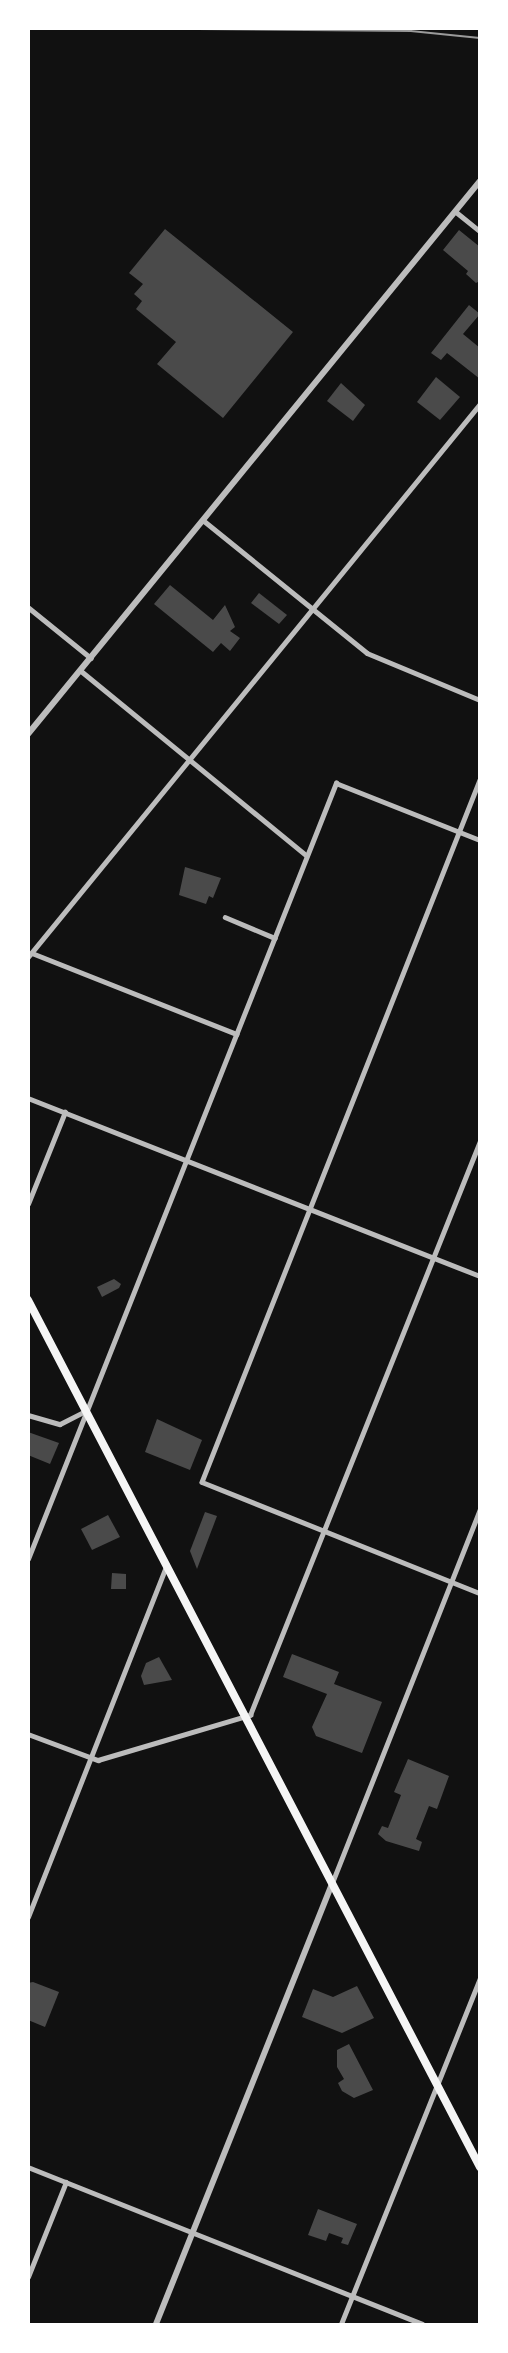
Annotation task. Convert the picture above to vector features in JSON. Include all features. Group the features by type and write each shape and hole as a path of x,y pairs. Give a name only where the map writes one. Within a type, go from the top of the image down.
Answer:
{"main road":[{"path":"28,1300 480,2167"}],"street":[{"path":"28,734 480,181"},
{"path":"455,211 480,231"},
{"path":"237,1034 30,955 480,404"},
{"path":"203,520 373,656 480,700"},
{"path":"28,607 91,658"},
{"path":"80,670 307,856"},
{"path":"480,780 201,1482 480,1593"},
{"path":"28,1559 336,783 480,840"},
{"path":"225,917 275,938"},
{"path":"28,1098 480,1276"},
{"path":"28,1204 65,1112"},
{"path":"28,1734 91,1758 103,1759 246,1718 257,1703 480,1141"},
{"path":"28,1414 60,1424 87,1410"},
{"path":"156,2325 480,1510"},
{"path":"28,1917 167,1565"},
{"path":"341,2325 480,1978"},
{"path":"28,2168 422,2325"},
{"path":"28,2277 66,2182"}],"building":[{"path":"165,229 293,332 223,418 157,364 176,342 136,309 142,301 134,294 143,284 129,273"},
{"path":"459,230 480,247 480,281 476,283 466,274 468,271 443,250"},
{"path":"469,305 480,314 463,334 480,348 480,379 447,353 441,360 431,353"},
{"path":"436,377 460,397 440,420 417,402"},
{"path":"341,383 365,405 353,421 327,401"},
{"path":"170,585 213,620 225,605 235,627 230,631 240,638 230,651 221,643 213,652 154,604"},
{"path":"259,593 287,615 279,624 251,603"},
{"path":"185,867 221,878 213,898 209,896 206,904 179,895"},
{"path":"114,1279 121,1284 119,1288 102,1297 97,1287"},
{"path":"157,1419 202,1440 190,1470 145,1452"},
{"path":"28,1432 59,1443 50,1464 28,1455"},
{"path":"205,1512 217,1516 197,1569 190,1551"},
{"path":"108,1515 120,1537 92,1550 81,1529"},
{"path":"112,1573 126,1574 126,1589 111,1589"},
{"path":"292,1654 339,1672 334,1684 382,1702 362,1753 316,1736 312,1727 327,1694 283,1677"},
{"path":"159,1657 172,1680 144,1685 141,1676 146,1663"},
{"path":"408,1759 449,1776 437,1809 429,1806 416,1839 422,1842 419,1851 386,1841 378,1834 382,1826 388,1828 401,1795 394,1792"},
{"path":"33,1982 59,1992 45,2027 28,2020 28,1983"},
{"path":"357,1986 374,2018 342,2033 302,2017 313,1989 333,1997"},
{"path":"349,2044 373,2090 354,2098 342,2091 338,2083 344,2079 337,2067 337,2050"},
{"path":"318,2209 357,2224 348,2245 341,2243 343,2238 329,2233 326,2241 308,2235"}],"tram line":[{"path":"81,28 411,31 480,38"}]}
